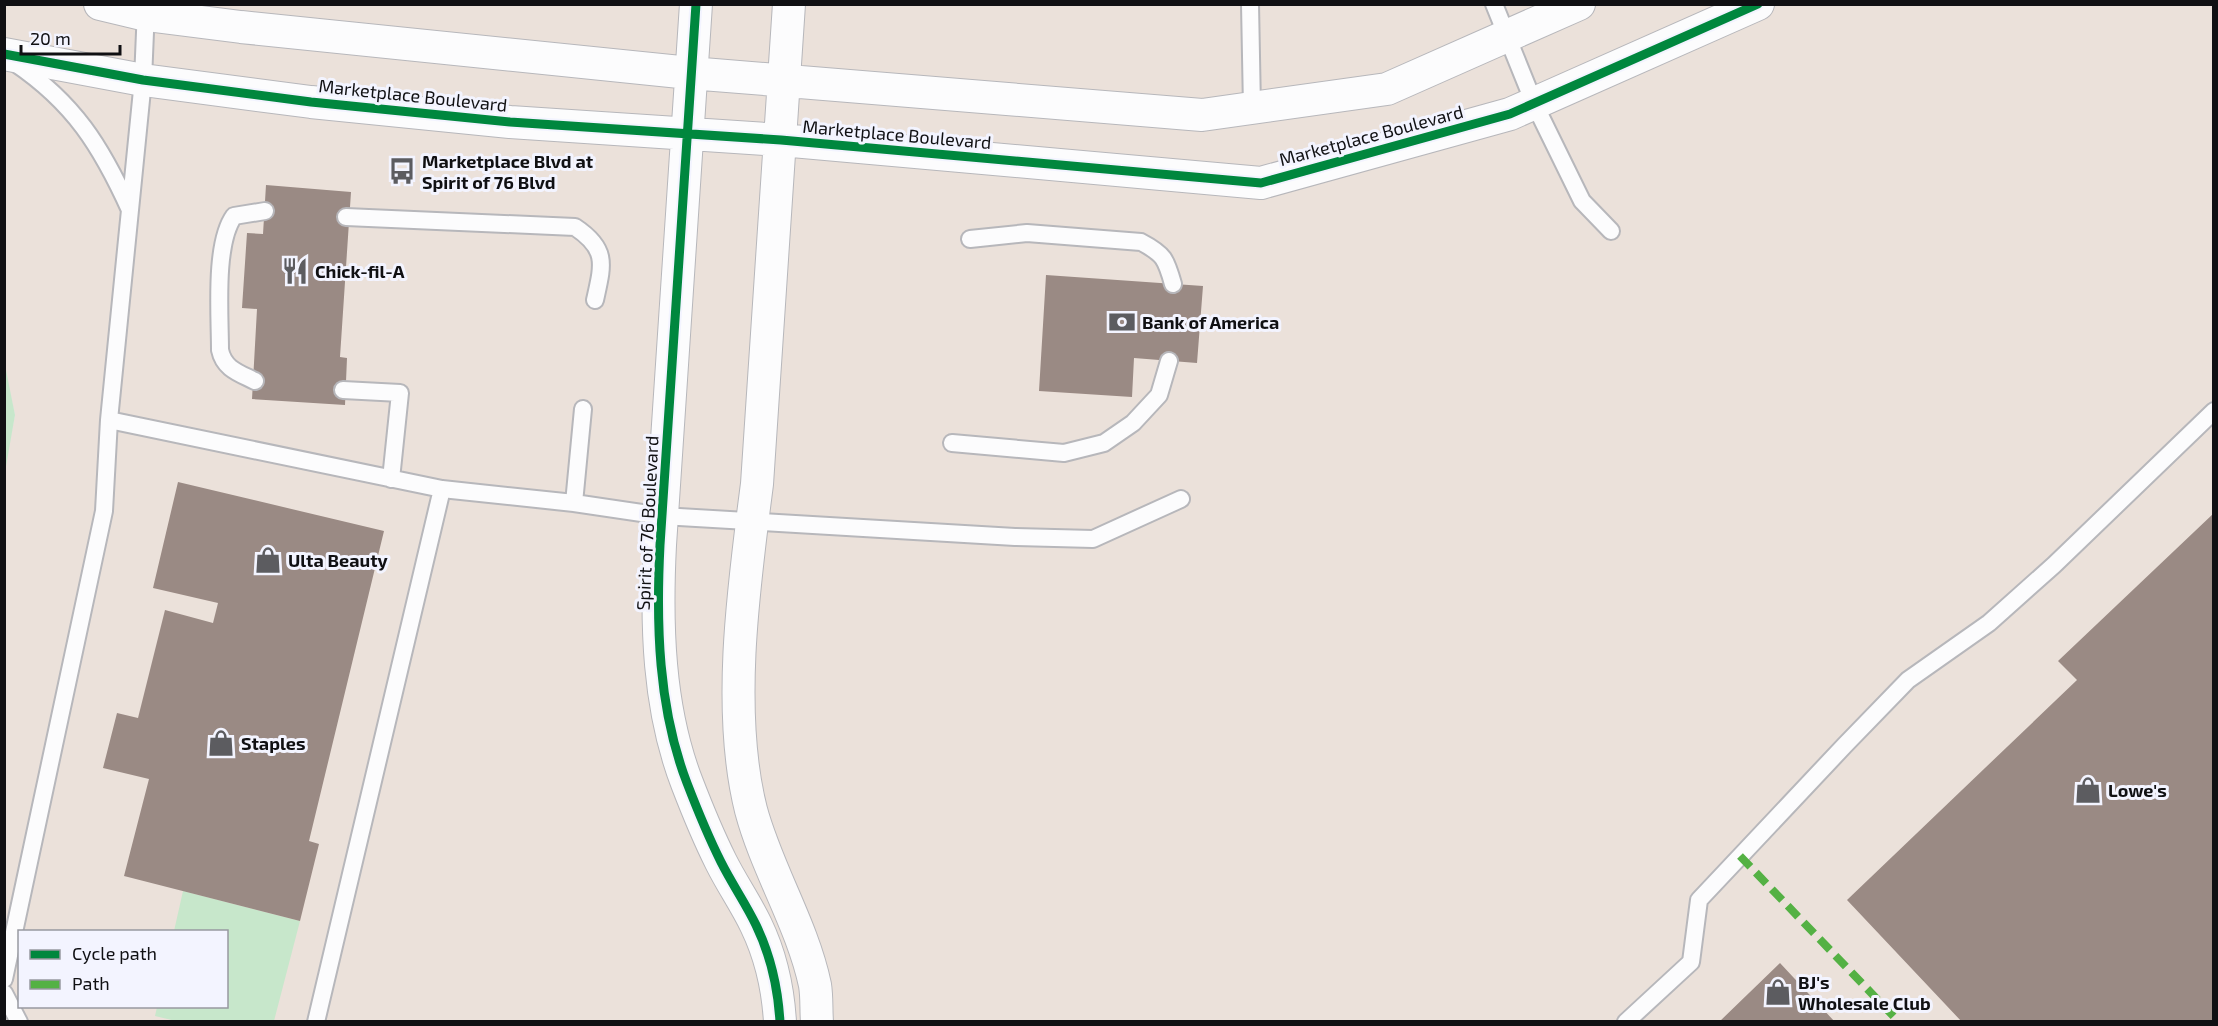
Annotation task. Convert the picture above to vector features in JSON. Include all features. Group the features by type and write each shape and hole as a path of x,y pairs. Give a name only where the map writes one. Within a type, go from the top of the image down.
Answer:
{"street":[{"path":"100,4 690,73 1202,115 1387,89 1579,4"},
{"name":"Spirit of 76 Boulevard","path":"696,4 657,591 659,645 669,719 686,782 721,862 757,927 778,987 780,1022"},
{"path":"789,4 781,140 740,671 739,747 752,810 815,986 817,1022"},
{"name":"Marketplace Boulevard","path":"4,55 143,80 311,102 510,122 781,140 1261,183 1510,114 1758,4"}],"lane":[{"path":"1250,4 1252,108"},
{"path":"1494,4 1505,37 1534,103 1582,201 1611,231"},
{"path":"4,979 104,511 109,420 143,80 146,10"},
{"path":"4,55 45,83 80,121 108,162 130,211"},
{"path":"255,381 228,368 219,350 222,264 226,226 234,216 265,211"},
{"path":"346,217 575,227 592,239 600,252 602,268 596,300"},
{"path":"970,239 1028,233 1141,242 1157,250 1166,260 1173,284"},
{"path":"952,443 1064,453 1104,443 1133,423 1159,395 1169,361"},
{"path":"343,390 400,393 391,479"},
{"path":"574,503 584,409"},
{"path":"1626,1022 1691,962 1699,900 1844,746 1908,680 1989,623 2054,565 2214,411"},
{"path":"109,420 442,489 574,503 662,516 1093,538 1181,499"},
{"path":"316,1022 442,489"},
{"path":"4,993 19,1022"}],"shaded area":[{"path":"5,5 2213,5 2213,1021 5,1022 4,472 15,415 4,365"}],"green space":[{"path":"5,365 15,415 5,472"},
{"path":"183,891 300,921 274,1021 180,1022 155,1016 157,1008 228,1008 228,930 174,930"}],"building":[{"name":"Chick-fil-A","path":"266,185 351,192 340,357 347,358 345,405 252,399 257,309 242,308 247,233 263,234"},
{"name":"Bank of America","path":"1046,275 1203,286 1197,363 1134,358 1132,397 1039,391"},
{"name":"Staples","path":"178,482 384,531 309,841 319,844 300,921 124,876 149,779 103,768 117,713 138,718 165,610 213,623 218,603 153,588"},
{"name":"Lowe's","path":"2214,513 2214,1022 1962,1022 1847,900 2077,680 2058,661"},
{"name":"BJ's Wholesale Club","path":"1780,963 1835,1022 1719,1022"}],"marked path":[{"path":"1740,856 1899,1022"}],"cycle path":[{"path":"696,4 660,545 658,605 661,666 677,754 712,842 766,948 778,997 780,1022"},
{"path":"4,54 143,80 311,102 510,122 781,140 1261,183 1510,114 1758,4"}],"place":[{"name":"Marketplace Blvd at Spirit of 76 Blvd","path":"402,171"},
{"name":"Chick-fil-A","path":"295,271"},
{"name":"Bank of America","path":"1122,322"},
{"name":"Ulta Beauty","path":"268,560"},
{"name":"Staples","path":"221,743"},
{"name":"Lowe's","path":"2088,790"},
{"name":"BJ's Wholesale Club","path":"1778,992"}]}
